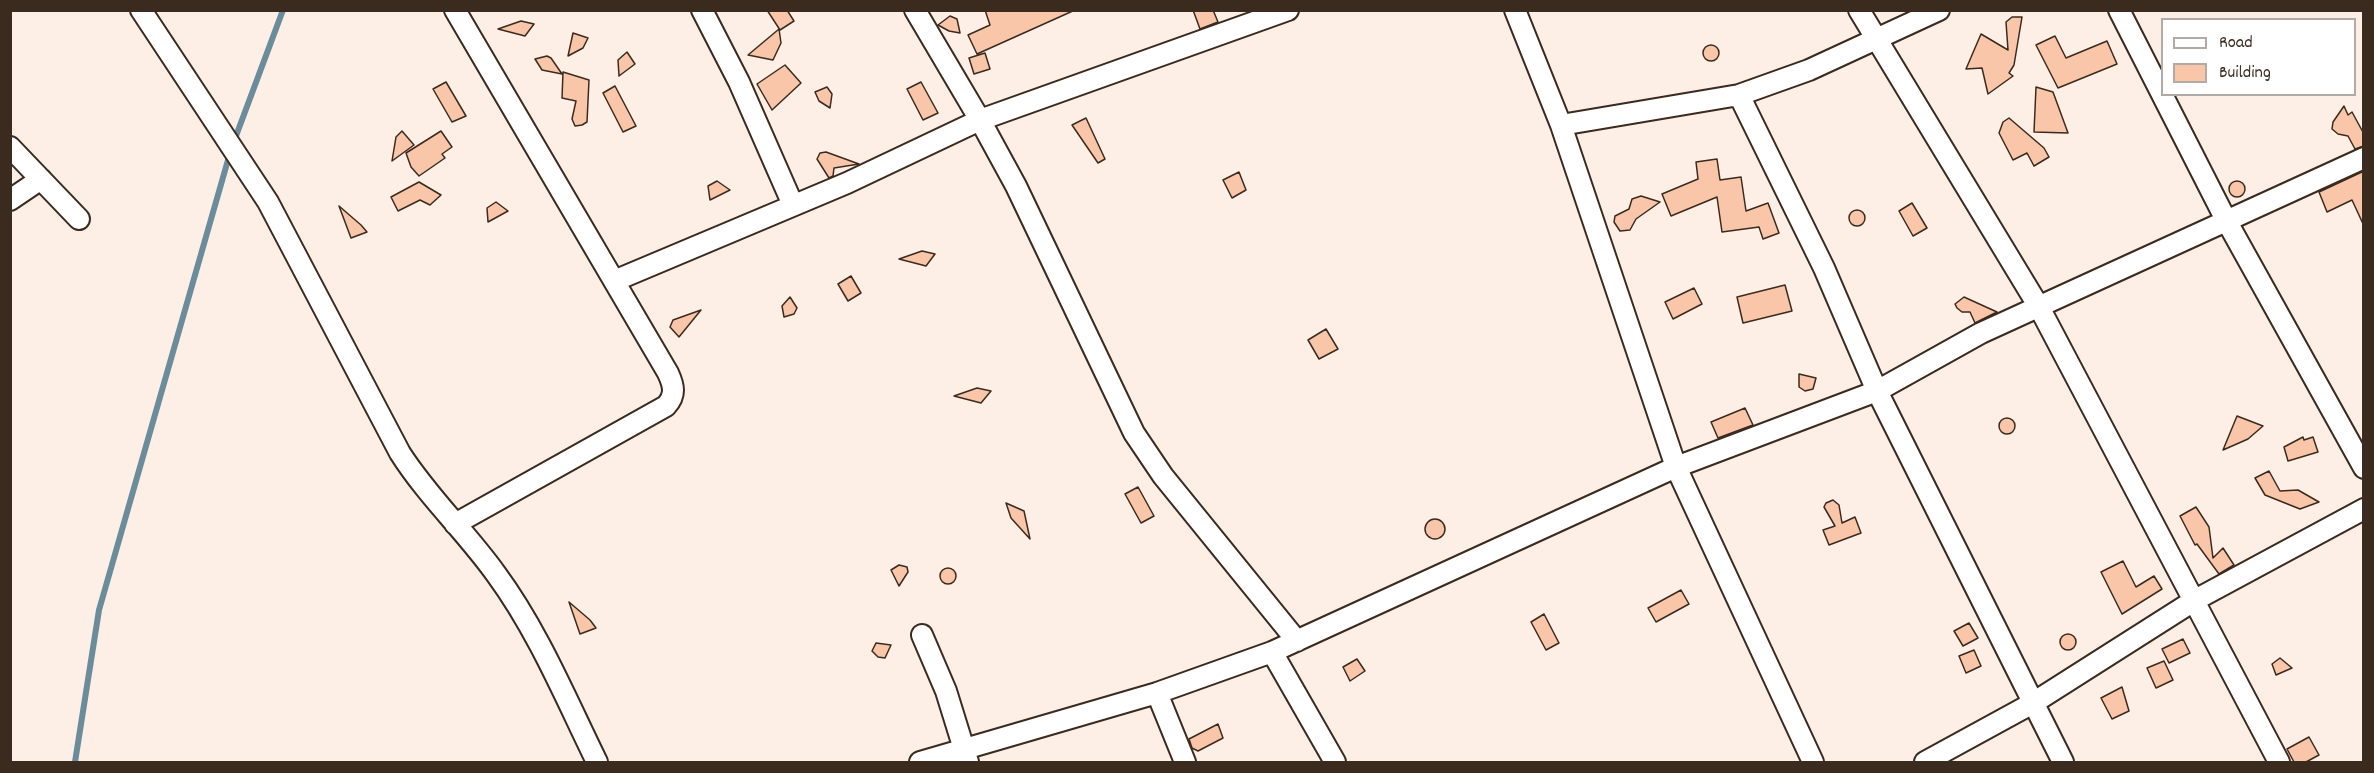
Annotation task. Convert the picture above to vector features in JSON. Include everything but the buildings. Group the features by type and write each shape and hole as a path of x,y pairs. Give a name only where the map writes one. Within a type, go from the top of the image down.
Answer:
{"street":[{"path":"141,10 268,202 400,453 418,481 495,572 521,610 597,762"},
{"path":"455,10 668,373 674,391 672,399 666,406 455,524"},
{"path":"702,10 739,82 793,205"},
{"path":"915,10 980,120 1026,206 1134,433 1163,476 1297,641"},
{"path":"614,281 847,183 980,120 1288,10"},
{"path":"1515,10 1561,125 1676,467 1812,762"},
{"path":"1859,10 2039,307 2279,762"},
{"path":"1561,125 1739,95 1809,69 1939,10"},
{"path":"2119,10 2161,92"},
{"path":"1739,95 1824,268 1877,390 2063,762"},
{"path":"2163,96 2226,220 2364,468"},
{"path":"10,147 79,219"},
{"path":"920,762 966,756 1157,693 1272,652 1676,467 1877,390 1981,333 2364,158"},
{"path":"10,200 41,179"},
{"path":"1925,762 2033,703 2195,600 2364,509"},
{"path":"922,635 946,691 966,756"},
{"path":"1272,652 1335,762"},
{"path":"1157,693 1185,762"}],"waterway":[{"path":"233,144 283,10"},
{"path":"75,762 99,610 230,153"}]}
